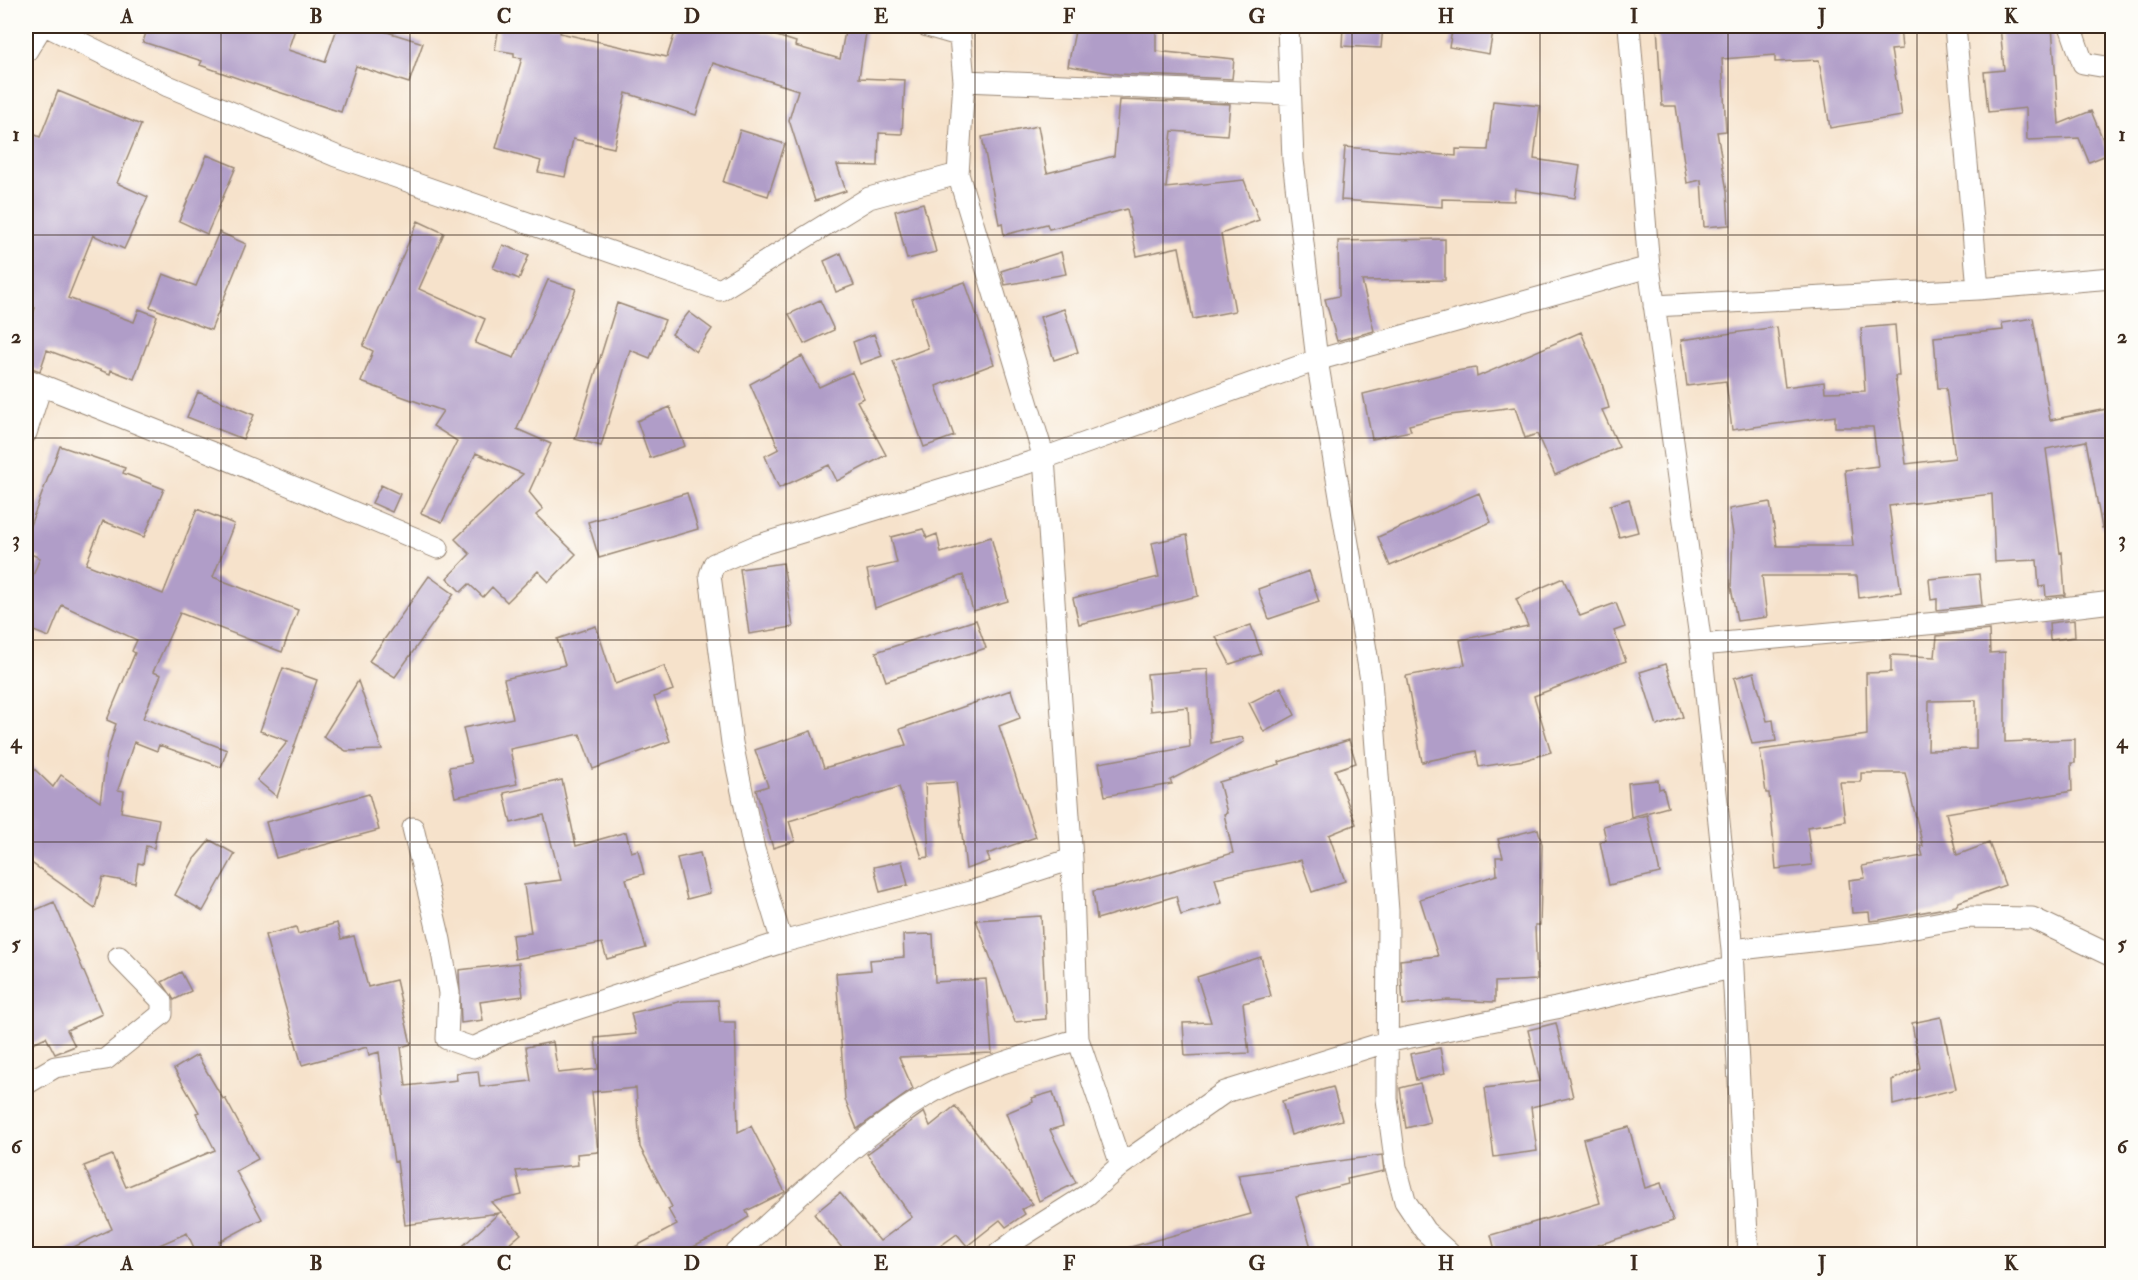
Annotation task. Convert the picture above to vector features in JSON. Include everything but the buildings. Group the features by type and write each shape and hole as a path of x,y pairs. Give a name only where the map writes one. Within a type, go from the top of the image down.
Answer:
{"street":[{"path":"26,51 42,26"},
{"path":"47,26 168,86 336,156 720,290 869,198 958,174"},
{"path":"927,26 958,30 964,81 958,174 1044,458 1072,859 1078,1039 1121,1166"},
{"path":"1288,26 1293,160 1317,360 1371,680 1388,911 1387,1099 1396,1167 1405,1201 1425,1231 1450,1254"},
{"path":"1629,26 1649,267 1701,645 1731,959 1748,1254"},
{"path":"1955,26 1978,289"},
{"path":"2070,26 2083,63 2112,68"},
{"path":"964,81 1290,94"},
{"path":"782,942 754,849 732,743 710,574 714,564 756,546 1044,458 1317,360 1649,267"},
{"path":"1654,306 1978,289 2112,278"},
{"path":"26,433 33,383 220,456 438,548"},
{"path":"1701,645 1948,622 2112,602"},
{"path":"413,828 440,940 449,993 447,1040 473,1048 512,1030 782,942 970,892 1072,859"},
{"path":"998,1254 1087,1195 1121,1166 1225,1092 1386,1042 1556,1008 1731,959 1969,917 2032,918 2112,956"},
{"path":"26,1084 55,1067 105,1059 162,1014 162,1001 119,957"},
{"path":"735,1254 873,1133 925,1096 976,1074 1078,1039"}]}
